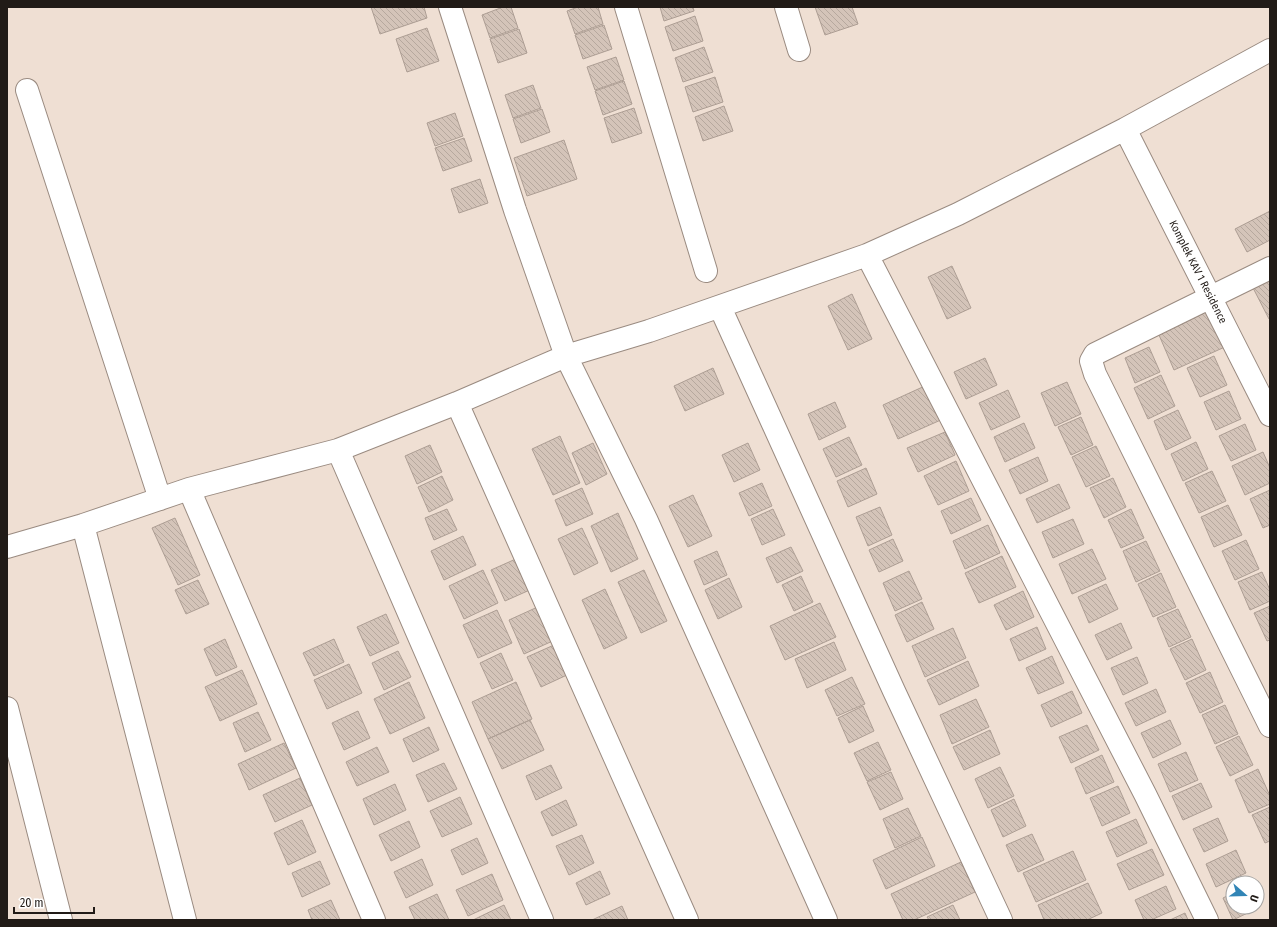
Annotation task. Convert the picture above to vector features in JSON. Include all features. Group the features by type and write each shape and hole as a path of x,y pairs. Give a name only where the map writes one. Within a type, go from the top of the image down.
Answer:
{"street":[{"path":"450,7 515,210 566,356 646,519 826,920"},
{"path":"626,7 706,271"},
{"path":"786,7 799,50"},
{"path":"7,547 189,489 338,450 457,403 566,356 720,307 867,255 958,214 1125,129 1270,50"},
{"path":"28,90 160,499"},
{"name":"Komplek KAV 1 Residence","path":"1125,129 1270,415"},
{"path":"867,255 1145,794 1207,920"},
{"path":"1270,268 1212,298 1095,354 1091,361 1092,366 1151,488 1270,726"},
{"path":"720,307 894,691 1001,920"},
{"path":"457,403 687,920"},
{"path":"338,450 542,920"},
{"path":"189,489 374,920"},
{"path":"83,524 185,920"},
{"path":"7,708 61,920"}],"building":[{"path":"371,7 424,7 427,18 380,34"},
{"path":"503,7 511,7 518,28 490,38 482,15"},
{"path":"578,7 598,7 603,24 575,34 567,11"},
{"path":"660,7 693,7 694,11 664,21"},
{"path":"815,7 852,7 858,24 825,35"},
{"path":"695,16 703,41 673,51 665,27"},
{"path":"604,25 612,49 583,59 575,35"},
{"path":"427,28 439,61 407,72 396,39"},
{"path":"519,29 527,53 498,63 490,39"},
{"path":"704,47 713,72 683,82 675,58"},
{"path":"616,57 624,80 595,90 587,67"},
{"path":"715,77 723,102 693,112 685,87"},
{"path":"624,81 632,104 603,115 595,91"},
{"path":"533,85 541,108 513,118 505,95"},
{"path":"724,106 733,131 703,141 695,117"},
{"path":"634,108 642,133 612,143 604,118"},
{"path":"542,109 550,132 521,143 513,119"},
{"path":"455,113 463,136 435,146 427,123"},
{"path":"464,138 472,161 443,171 435,148"},
{"path":"564,140 577,179 527,196 514,158"},
{"path":"480,179 488,203 459,213 451,189"},
{"path":"1270,211 1270,240 1247,252 1235,229"},
{"path":"952,266 971,308 947,319 928,277"},
{"path":"1270,274 1270,318 1269,319 1251,284"},
{"path":"852,294 872,339 848,350 828,306"},
{"path":"1208,304 1227,346 1174,370 1156,328"},
{"path":"1149,347 1160,372 1135,383 1125,358"},
{"path":"1214,356 1227,385 1200,397 1187,368"},
{"path":"985,358 997,385 966,399 954,372"},
{"path":"713,368 724,394 685,411 674,386"},
{"path":"1161,375 1175,406 1148,419 1134,388"},
{"path":"1067,382 1081,414 1055,426 1041,393"},
{"path":"927,385 943,419 898,439 883,405"},
{"path":"1008,390 1020,417 991,430 979,403"},
{"path":"1229,391 1241,419 1216,430 1204,402"},
{"path":"835,402 846,427 819,440 808,414"},
{"path":"1178,410 1191,438 1166,450 1154,421"},
{"path":"1081,417 1093,445 1071,455 1058,427"},
{"path":"1024,423 1035,448 1005,462 994,437"},
{"path":"1245,424 1256,450 1231,461 1219,436"},
{"path":"945,432 955,455 918,472 907,448"},
{"path":"560,436 580,483 553,495 532,449"},
{"path":"849,437 862,465 836,477 823,449"},
{"path":"1196,442 1208,469 1183,481 1171,454"},
{"path":"593,443 607,474 586,485 572,453"},
{"path":"748,443 760,470 734,482 722,455"},
{"path":"430,445 442,472 417,484 405,456"},
{"path":"1096,446 1110,476 1086,487 1072,457"},
{"path":"1263,452 1270,468 1270,483 1245,495 1232,466"},
{"path":"1038,457 1048,481 1020,494 1009,470"},
{"path":"956,461 969,491 938,505 924,476"},
{"path":"866,468 877,494 848,507 837,481"},
{"path":"1212,471 1226,501 1199,513 1185,483"},
{"path":"442,476 453,500 429,512 418,487"},
{"path":"1113,478 1126,507 1104,518 1090,488"},
{"path":"762,483 772,506 749,516 739,493"},
{"path":"1059,484 1070,508 1037,523 1026,499"},
{"path":"582,488 593,514 566,526 555,500"},
{"path":"1270,490 1270,525 1263,528 1250,499"},
{"path":"693,495 712,536 688,547 669,506"},
{"path":"971,498 981,520 951,534 941,511"},
{"path":"1228,505 1242,535 1214,547 1201,517"},
{"path":"880,507 892,535 868,546 856,517"},
{"path":"447,509 457,530 434,540 425,518"},
{"path":"773,509 785,535 762,545 751,519"},
{"path":"1131,509 1144,538 1121,548 1108,520"},
{"path":"618,513 638,559 611,572 591,526"},
{"path":"175,518 200,575 178,585 152,528"},
{"path":"1073,519 1084,544 1053,558 1042,532"},
{"path":"988,525 1000,553 965,569 953,541"},
{"path":"582,528 598,563 574,575 558,539"},
{"path":"463,536 476,565 444,580 431,551"},
{"path":"893,539 903,561 879,572 869,550"},
{"path":"1246,540 1259,569 1235,580 1222,551"},
{"path":"1146,541 1160,571 1136,582 1123,551"},
{"path":"791,547 803,571 777,583 766,558"},
{"path":"1092,549 1106,579 1072,594 1059,564"},
{"path":"717,551 727,575 704,585 694,561"},
{"path":"1002,556 1016,587 979,603 965,573"},
{"path":"518,558 532,589 505,601 491,570"},
{"path":"483,570 498,603 464,619 449,586"},
{"path":"644,570 667,621 641,633 618,582"},
{"path":"909,571 922,599 895,611 883,583"},
{"path":"1262,572 1270,590 1270,601 1250,610 1238,582"},
{"path":"1161,573 1176,607 1153,617 1138,584"},
{"path":"801,576 813,602 794,611 782,585"},
{"path":"729,578 742,607 718,619 705,590"},
{"path":"198,580 209,604 186,614 175,590"},
{"path":"1106,584 1118,609 1089,623 1078,597"},
{"path":"605,589 627,638 604,649 582,600"},
{"path":"1023,591 1034,617 1006,630 994,605"},
{"path":"922,602 934,629 907,642 895,615"},
{"path":"820,603 836,637 785,660 770,626"},
{"path":"542,605 557,639 524,654 509,620"},
{"path":"1270,606 1270,640 1267,641 1254,613"},
{"path":"1178,609 1191,637 1169,647 1157,618"},
{"path":"497,610 512,643 478,658 463,625"},
{"path":"386,614 399,643 370,656 357,627"},
{"path":"1121,623 1132,648 1107,660 1095,635"},
{"path":"1037,627 1046,649 1019,661 1010,639"},
{"path":"953,628 966,658 925,677 912,646"},
{"path":"225,639 237,667 216,676 204,649"},
{"path":"334,639 344,662 314,676 303,653"},
{"path":"1192,639 1206,670 1185,680 1170,649"},
{"path":"834,642 846,670 807,688 795,659"},
{"path":"554,645 567,675 541,687 527,657"},
{"path":"398,651 411,677 384,690 372,663"},
{"path":"501,653 513,680 492,689 480,663"},
{"path":"1052,656 1064,683 1038,694 1026,668"},
{"path":"1137,657 1148,683 1123,695 1111,668"},
{"path":"968,661 979,686 939,705 927,680"},
{"path":"349,664 362,693 327,709 314,680"},
{"path":"242,670 257,704 220,721 205,687"},
{"path":"1210,672 1223,702 1200,713 1186,683"},
{"path":"852,677 865,704 837,716 825,690"},
{"path":"409,682 425,718 390,734 374,699"},
{"path":"516,682 532,719 488,739 472,702"},
{"path":"1156,689 1166,712 1136,726 1125,703"},
{"path":"1072,691 1082,713 1051,727 1041,705"},
{"path":"976,699 989,727 952,744 940,715"},
{"path":"1225,705 1238,734 1215,744 1202,715"},
{"path":"863,706 874,731 849,743 838,718"},
{"path":"358,711 370,738 344,750 332,723"},
{"path":"258,712 271,740 245,752 233,723"},
{"path":"530,720 544,750 502,769 488,739"},
{"path":"1170,720 1181,744 1153,758 1141,733"},
{"path":"1087,725 1099,750 1071,763 1059,737"},
{"path":"429,727 439,750 413,762 403,739"},
{"path":"990,730 1000,754 964,770 953,747"},
{"path":"1239,736 1253,765 1230,776 1216,747"},
{"path":"878,742 891,770 867,781 854,753"},
{"path":"284,743 296,768 249,790 238,764"},
{"path":"377,747 389,772 357,786 346,762"},
{"path":"1186,752 1198,780 1170,792 1158,764"},
{"path":"1102,755 1114,782 1086,794 1075,768"},
{"path":"444,763 457,789 428,802 416,775"},
{"path":"551,765 562,788 536,800 526,776"},
{"path":"1000,767 1014,796 988,808 975,779"},
{"path":"1258,769 1270,796 1270,804 1249,813 1235,780"},
{"path":"891,772 903,799 880,810 867,782"},
{"path":"300,778 312,805 275,822 263,795"},
{"path":"1201,783 1212,807 1183,820 1172,796"},
{"path":"395,784 406,810 374,825 363,799"},
{"path":"1118,786 1130,813 1102,826 1090,798"},
{"path":"460,797 472,824 442,837 430,811"},
{"path":"1014,799 1026,826 1003,837 991,810"},
{"path":"566,800 577,825 552,836 541,812"},
{"path":"1270,807 1270,841 1265,843 1252,815"},
{"path":"908,808 921,836 895,848 883,819"},
{"path":"1218,818 1228,841 1204,852 1193,829"},
{"path":"1136,819 1147,843 1117,857 1106,832"},
{"path":"302,820 316,852 288,865 274,833"},
{"path":"409,821 420,847 391,861 379,835"},
{"path":"1032,834 1044,860 1018,872 1006,845"},
{"path":"582,835 594,863 569,875 556,846"},
{"path":"922,837 935,866 886,889 873,860"},
{"path":"477,838 488,863 462,875 451,850"},
{"path":"1152,849 1164,875 1129,890 1117,864"},
{"path":"1236,850 1246,873 1242,875 1225,875 1225,883 1216,887 1206,864"},
{"path":"1073,851 1086,880 1036,902 1023,873"},
{"path":"422,859 433,885 406,898 394,872"},
{"path":"320,861 330,884 302,897 292,873"},
{"path":"961,862 975,892 914,920 903,920 891,894"},
{"path":"600,871 610,894 586,905 576,883"},
{"path":"492,874 503,900 468,916 456,890"},
{"path":"1088,883 1102,913 1087,920 1044,920 1038,905"},
{"path":"1166,886 1176,909 1151,920 1144,920 1135,900"},
{"path":"437,894 449,920 415,920 409,907"},
{"path":"331,900 340,920 312,920 308,910"},
{"path":"504,905 511,920 473,920"},
{"path":"953,905 960,920 929,920 927,917"},
{"path":"622,906 628,920 592,920"},
{"path":"1185,913 1188,920 1170,920"},
{"path":"1231,915 1243,915 1233,920"}]}
